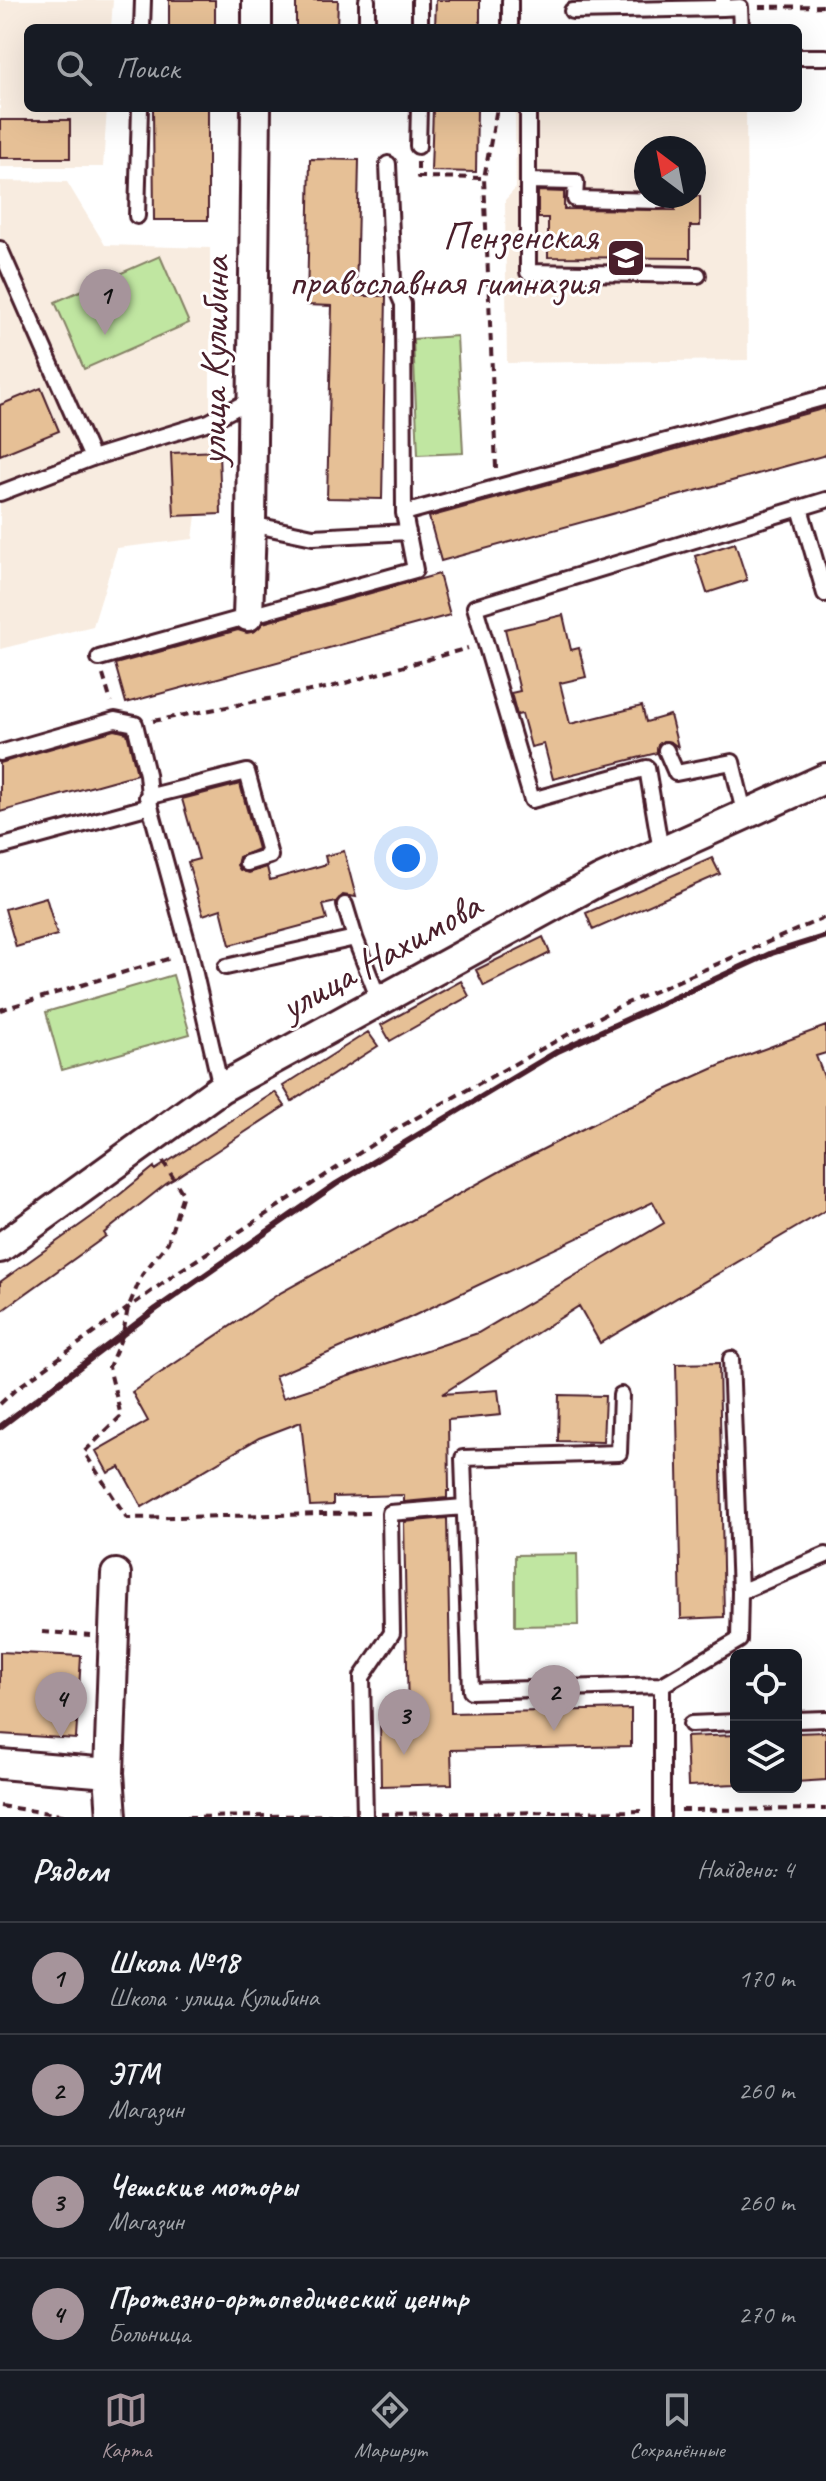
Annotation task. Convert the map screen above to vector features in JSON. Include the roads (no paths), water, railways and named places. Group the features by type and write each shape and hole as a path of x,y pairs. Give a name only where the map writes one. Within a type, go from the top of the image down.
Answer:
{"street":[{"path":"257,0 257,24"},
{"name":"улица Кулибина","path":"248,616 256,112"},
{"name":"улица Нахимова","path":"0,1248 221,1088 600,880 826,778"},
{"path":"112,1817 109,1773 116,1574"},
{"path":"0,1764 109,1773"}],"lane":[{"path":"142,24 143,0"},
{"path":"367,0 367,24"},
{"path":"420,0 420,24"},
{"path":"510,0 510,24"},
{"path":"572,11 723,4 740,7 741,24"},
{"path":"802,57 826,57"},
{"path":"137,216 140,112"},
{"path":"418,146 419,112"},
{"path":"528,112 528,272 698,275"},
{"path":"99,658 415,570 404,513 403,304 393,281 388,164"},
{"path":"528,181 576,182 575,199 634,200"},
{"path":"0,249 92,458"},
{"path":"404,513 826,397"},
{"path":"0,493 92,458 209,422 253,399"},
{"path":"661,851 647,768 532,800 475,607 826,500"},
{"path":"800,508 825,594"},
{"path":"251,524 313,537 408,532"},
{"path":"0,753 115,720 135,724 147,774 149,802 190,952 221,1088"},
{"path":"666,750 676,773 732,762 745,816"},
{"path":"0,847 247,772 270,856 247,863"},
{"path":"345,905 379,1000"},
{"path":"226,967 355,938"},
{"path":"621,1395 619,1453 463,1458 471,1691 662,1685 739,1640 731,1359"},
{"path":"365,1816 362,1677 392,1633 390,1513 464,1507"},
{"path":"740,1592 826,1555"},
{"path":"662,1685 662,1814"},
{"path":"802,1720 826,1719"},
{"path":"691,1724 730,1722"}],"railway":[{"path":"0,1427 156,1309 336,1184 558,1051 772,953 826,936"}],"place":[{"name":"Пензенская православная гимназия","path":"626,258"},
{"name":"Школа №18","path":"105,335"},
{"name":"ЭТМ","path":"554,1731"},
{"name":"Протезно-ортопедический центр","path":"61,1738"},
{"name":"Чешские моторы","path":"404,1755"}]}
